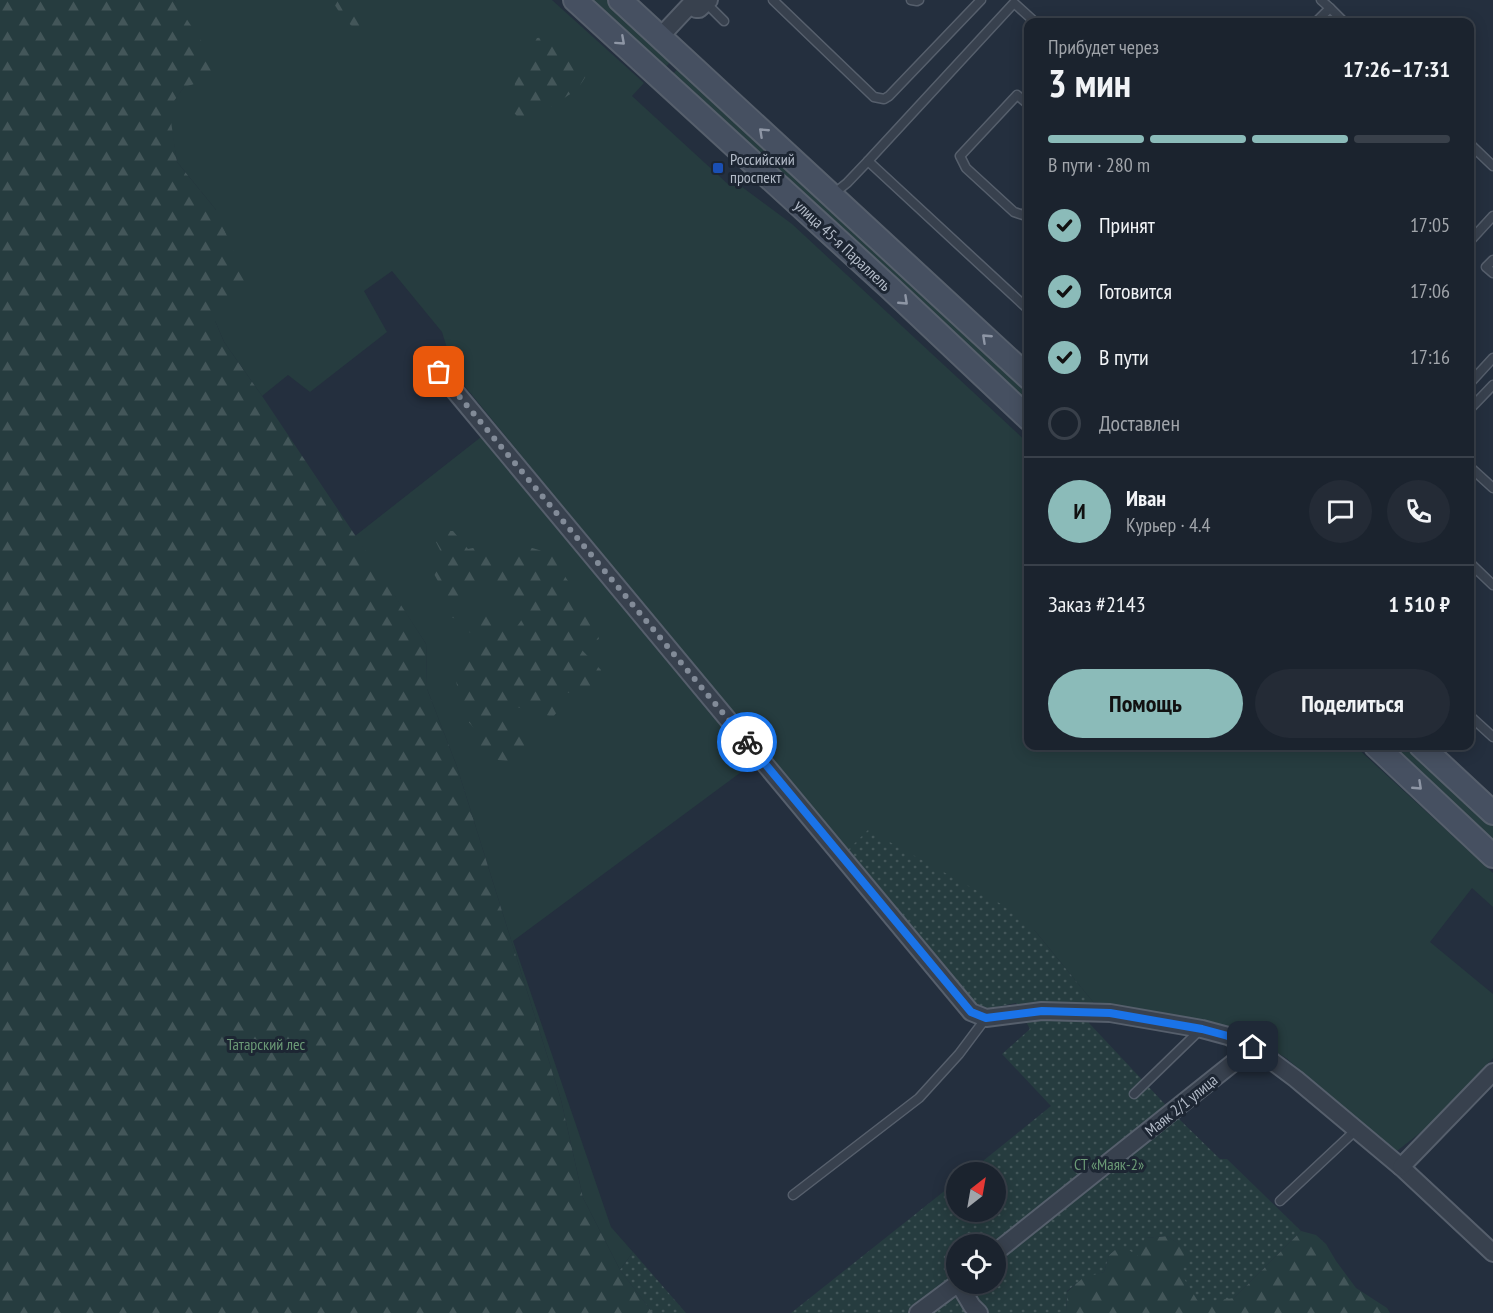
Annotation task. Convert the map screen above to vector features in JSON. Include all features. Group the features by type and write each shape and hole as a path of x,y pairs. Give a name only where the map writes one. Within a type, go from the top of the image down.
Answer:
{"main road":[{"name":"улица 45-я Параллель","path":"575,0 1024,414"},
{"name":"улица 45-я Параллель","path":"620,0 1024,373"},
{"path":"1380,750 1493,856"},
{"path":"1425,750 1493,813"}],"street":[{"path":"660,37 698,2"},
{"path":"439,372 971,1012 986,1018 1042,1011 1110,1013 1202,1029 1228,1036 1253,1047 1357,1129 1493,1253"},
{"name":"Маяк 2/1 улица","path":"1006,1244 1253,1047"},
{"path":"1401,1167 1493,1072"},
{"path":"918,1313 946,1293"},
{"path":"964,1294 979,1313"}],"lane":[{"path":"772,0 874,97 884,99 981,0"},
{"path":"911,0 919,0"},
{"path":"1321,0 1340,18"},
{"path":"832,195 868,161 1015,1 1031,18"},
{"path":"698,2 724,21"},
{"path":"1320,18 1330,8"},
{"path":"1024,100 1017,94 960,156 966,168 1014,212 1024,214"},
{"path":"1474,150 1493,166"},
{"path":"868,161 1024,302"},
{"path":"1474,237 1493,216"},
{"path":"1493,260 1486,267 1493,273"},
{"path":"1474,379 1493,358"},
{"path":"1474,405 1493,385"},
{"path":"1474,471 1493,488"},
{"path":"1474,567 1493,585"},
{"path":"1474,720 1493,737"},
{"path":"793,1195 919,1098 959,1054 986,1018"},
{"path":"1134,1094 1202,1029"},
{"path":"1280,1201 1357,1129"}],"green space":[{"name":"Татарский лес","path":"0,0 174,0 214,60 215,78 184,87 169,108 177,162 216,210 246,281 215,321 224,342 426,644 427,689 457,767 561,1100 583,1198 620,1270 653,1313 0,1313"},
{"path":"332,0 349,0 367,31 359,32 355,29"},
{"path":"552,0 644,83 632,96 730,186 738,184 792,224 1024,439 1024,750 1359,750 1493,873 1493,907 1472,888 1430,942 1493,994 1493,1058 1435,1121 1397,1151 1286,1058 1241,1031 1156,1011 1093,1002 1035,931 847,851 707,684 455,374 442,332 392,271 364,291 387,332 310,392 288,375 262,396 224,342 215,321 216,210 177,162 168,108 184,87 175,1"},
{"path":"589,0 610,0 673,59 664,69"},
{"path":"546,37 559,42 571,51 587,74 574,91 532,122 521,121 511,109 516,77 537,38"},
{"path":"680,66 1024,387 1024,405 671,76"},
{"path":"481,437 752,764 513,941 611,1227 633,1252 620,1270 583,1198 561,1100 457,767 427,689 426,644 355,536"},
{"path":"442,531 453,531 468,549 482,546 491,554 513,557 529,547 562,557 564,575 590,613 599,639 580,648 601,670 599,691 561,693 562,706 553,717 505,704 504,710 529,751 522,763 491,759 485,763 477,751 475,729 462,715 454,668 461,655 477,653 488,641 469,632 471,618 481,617 486,610 511,635 525,615 520,605 491,578 482,584 478,600 454,598 464,614 460,620 450,617 434,594 440,585 433,572 445,560 436,542"},
{"path":"1392,750 1411,750 1493,826 1493,843"},
{"name":"СТ «Маяк-2»","path":"868,830 1001,904 1035,931 1093,1002 1089,1023 1176,1116 1220,1159 1227,1159 1301,1231 1234,1298 1199,1303 1180,1272 1195,1256 1167,1236 1145,1238 1138,1256 1121,1245 1109,1255 1104,1272 1083,1278 1067,1291 1066,1313 791,1313 946,1190 946,1222 1006,1222 1006,1162 982,1162 1051,1106 1002,1054 1030,1029 1016,1003 987,1009 974,1002 936,961 847,851"},
{"path":"1301,1231 1316,1235 1326,1244 1356,1288 1387,1308 1390,1313 1066,1313 1067,1292 1083,1277 1104,1272 1109,1255 1121,1244 1167,1236 1196,1256 1234,1298"},
{"path":"633,1252 686,1313 653,1313 620,1270"}],"way so far":[{"path":"439,372 747,742"}],"place":[{"name":"Российский проспект","path":"718,168"}],"route":[{"path":"747,742 971,1012 986,1018 1042,1011 1110,1013 1202,1029 1228,1036 1253,1047"}]}
